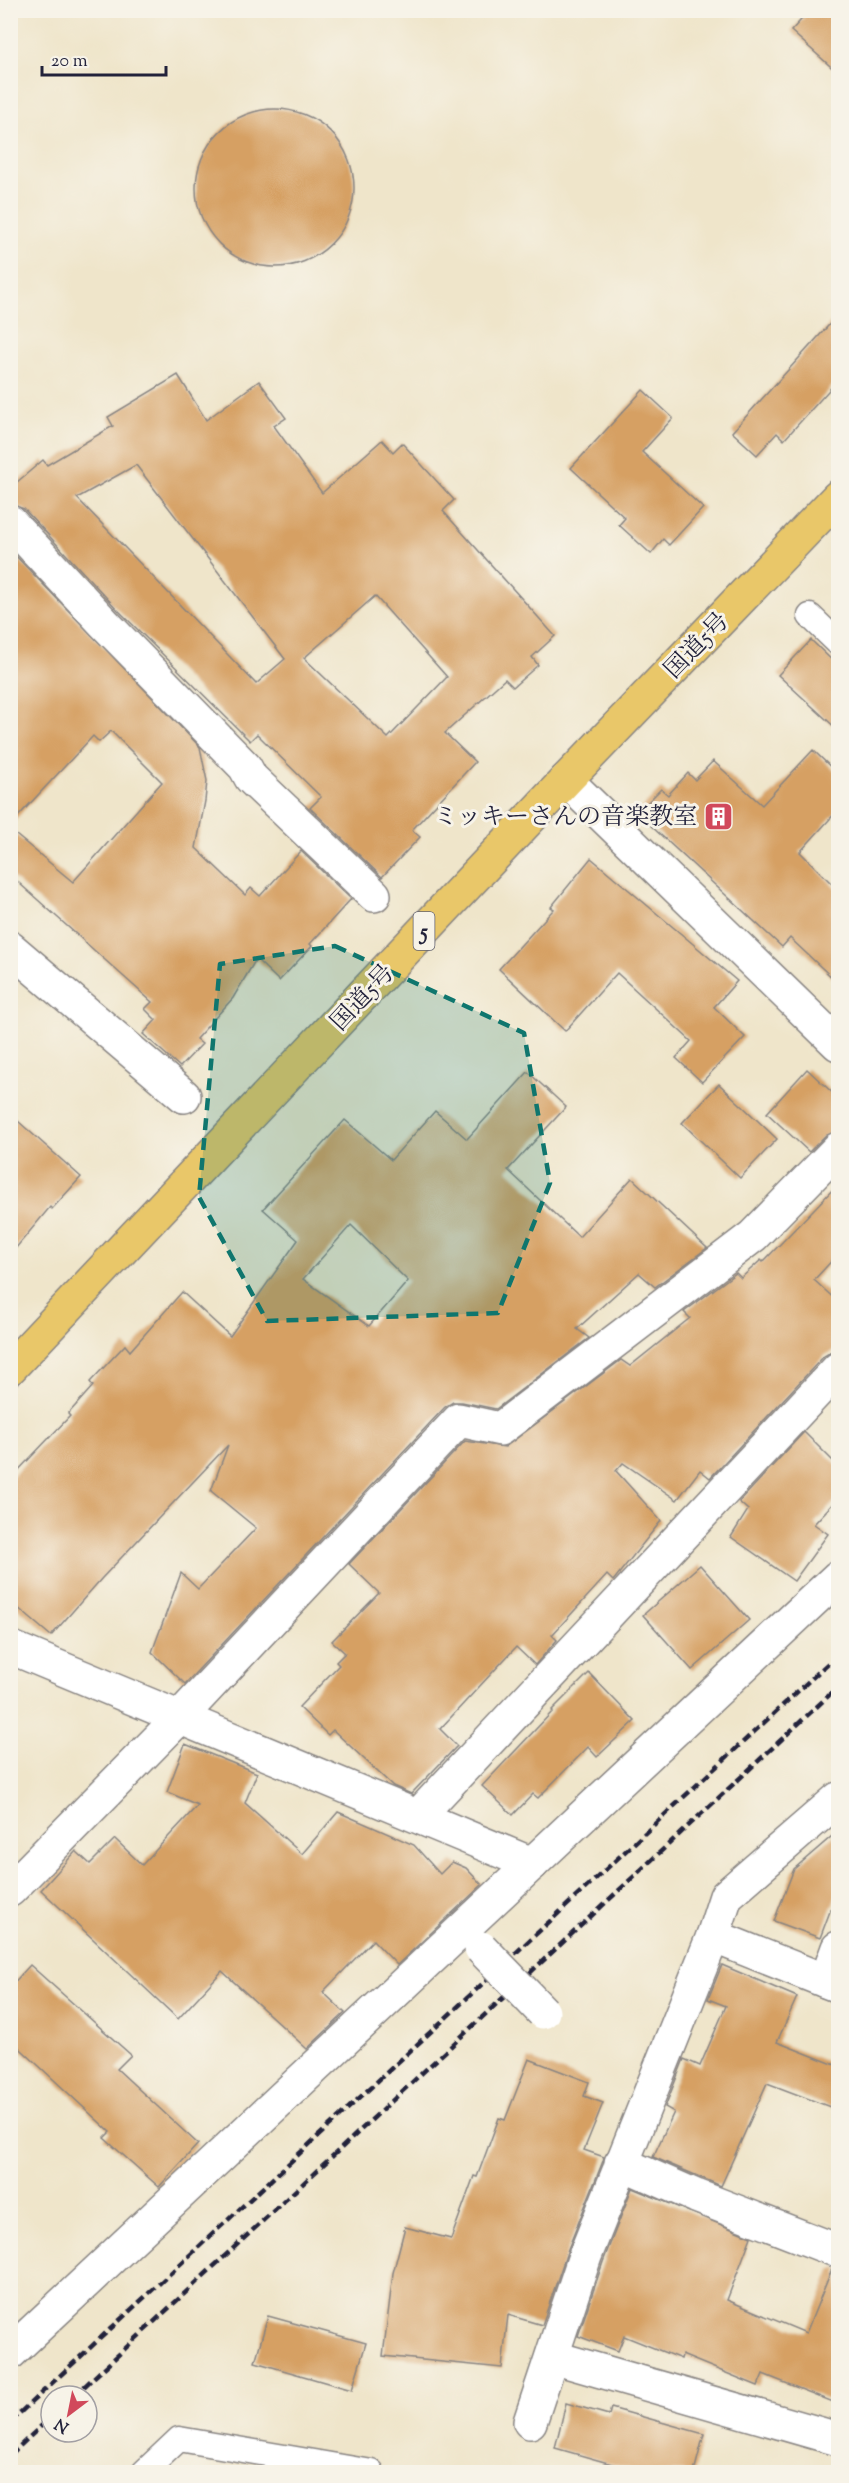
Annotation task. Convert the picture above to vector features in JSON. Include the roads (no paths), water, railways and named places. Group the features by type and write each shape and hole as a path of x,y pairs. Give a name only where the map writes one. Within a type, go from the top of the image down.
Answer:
{"highway":[{"name":"国道5号","path":"10,1368 566,780 838,497"}],"street":[{"path":"10,522 104,623 245,767 251,778 374,896"},
{"path":"566,780 838,1044"},
{"path":"10,948 184,1096"},
{"path":"10,1890 179,1718 459,1420 500,1430 753,1236 838,1149"},
{"path":"419,1815 838,1369"},
{"path":"10,2353 838,1577"},
{"path":"10,1647 419,1815 532,1864"},
{"path":"530,2422 585,2256 726,1896 838,1799"},
{"path":"712,1936 832,1983 838,1948"},
{"path":"481,1948 543,2012"},
{"path":"621,2163 696,2196 838,2251"},
{"path":"552,2356 838,2439"}],"lane":[{"path":"810,616 838,643"},
{"path":"144,2472 179,2439 321,2468 372,2472"}],"railway":[{"path":"10,2422 838,1654"},
{"path":"87,2384 838,1687"},
{"path":"10,2455 39,2428"}],"place":[{"name":"ミッキーさんの音楽教室","path":"718,816"}]}
